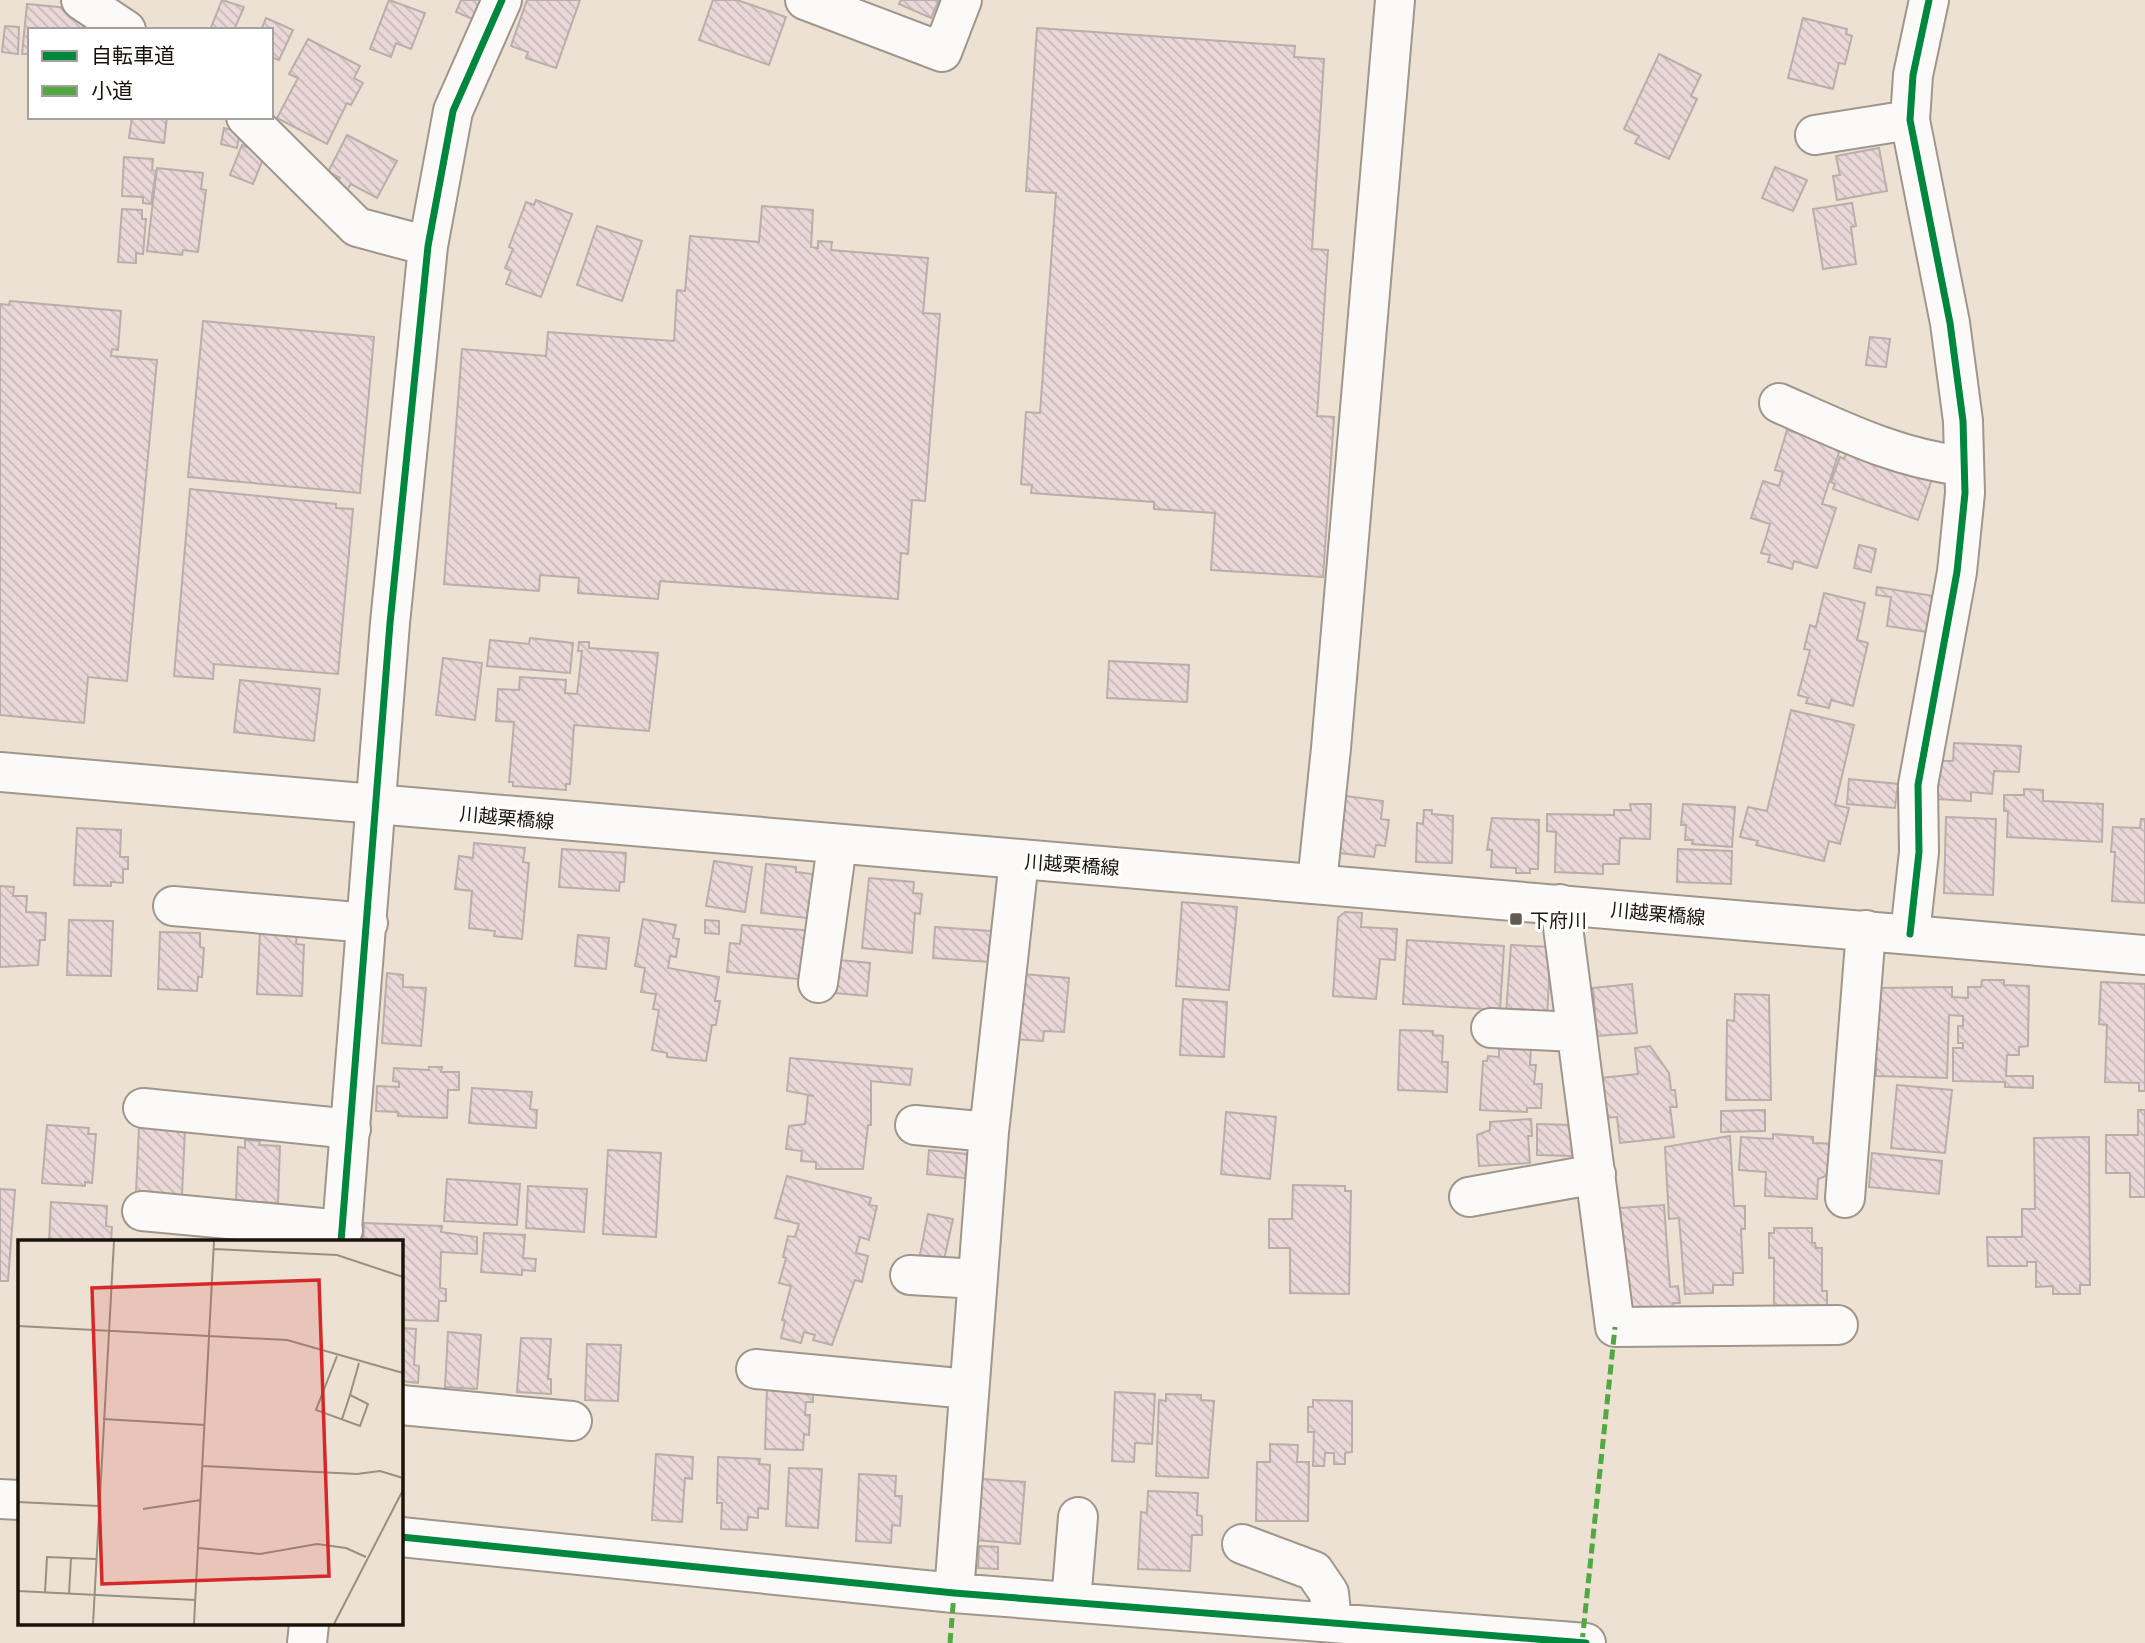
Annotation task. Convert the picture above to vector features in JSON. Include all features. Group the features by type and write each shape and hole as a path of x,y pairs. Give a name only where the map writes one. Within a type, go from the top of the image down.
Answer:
{"street":[{"path":"81,0 123,28"},
{"path":"142,1212 342,1236 390,624 428,246 453,111 502,0"},
{"path":"805,0 942,52 962,0"},
{"path":"1317,883 1395,0"},
{"path":"1910,934 1919,852 1918,785 1957,572 1965,493 1963,421 1950,323 1910,120 1913,75 1928,0"},
{"path":"248,119 357,227 428,246"},
{"path":"1815,135 1910,120"},
{"path":"1779,403 1884,449 1934,463 1964,466"},
{"name":"川越栗橋線","path":"0,772 2145,955"},
{"path":"818,983 837,845"},
{"path":"954,1592 989,1132 1019,860"},
{"path":"1560,904 1615,1327 1838,1325"},
{"path":"173,906 368,923"},
{"path":"1845,1198 1866,930"},
{"path":"1490,1028 1576,1032"},
{"path":"143,1108 351,1129"},
{"path":"915,1125 989,1132"},
{"path":"1468,1197 1595,1174"},
{"path":"909,1275 977,1279"},
{"path":"756,1369 969,1389"},
{"path":"402,1405 572,1421"},
{"path":"0,1499 18,1500"},
{"path":"1071,1602 1078,1517"},
{"path":"402,1537 954,1592 1583,1643"},
{"path":"1242,1544 1314,1571 1329,1593 1332,1623"}],"building":[{"path":"222,0 244,7 235,28 211,28"},
{"path":"389,0 425,13 411,49 396,43 391,57 370,49"},
{"path":"461,0 487,0 477,21 456,12"},
{"path":"527,0 580,0 556,68 526,58 528,52 511,46"},
{"path":"713,0 737,0 786,17 769,65 699,40"},
{"path":"901,0 939,0 931,18 899,4"},
{"path":"27,4 69,8 84,18 83,28 28,28 28,54 22,54"},
{"path":"266,18 293,30 279,60 273,58 273,28 262,28"},
{"path":"1803,18 1847,29 1846,34 1852,36 1845,64 1839,63 1833,89 1788,78"},
{"path":"5,26 19,27 18,54 2,52"},
{"path":"1037,28 1295,46 1294,57 1324,59 1312,249 1328,250 1317,416 1334,417 1323,577 1211,570 1215,513 1154,509 1154,502 1031,493 1032,485 1021,484 1026,412 1040,413 1056,193 1026,191"},
{"path":"308,39 360,66 354,78 363,83 351,105 347,103 327,144 277,118 298,78 289,74"},
{"path":"1659,54 1701,75 1691,96 1697,99 1669,159 1635,143 1639,136 1624,129"},
{"path":"132,119 167,119 164,143 129,138"},
{"path":"224,128 240,132 237,148 221,144"},
{"path":"347,135 397,161 377,198 351,184 347,190 336,184 340,178 328,172"},
{"path":"242,145 265,154 253,184 230,175"},
{"path":"1879,148 1887,191 1837,200 1833,176 1840,175 1836,156"},
{"path":"124,157 153,159 152,170 156,171 151,204 143,203 143,197 122,196"},
{"path":"1775,167 1807,180 1793,211 1762,198"},
{"path":"157,168 203,173 201,189 206,190 198,252 183,250 182,255 147,251"},
{"path":"536,200 572,214 541,297 506,284 511,271 505,268 513,249 509,247 526,202 534,205"},
{"path":"1852,203 1856,226 1851,227 1856,264 1823,269 1813,209"},
{"path":"762,206 813,210 811,247 818,248 818,241 832,242 831,250 928,258 923,313 940,314 925,501 912,500 908,554 901,553 898,599 660,581 658,599 578,593 579,578 540,575 539,591 444,584 462,349 546,356 548,332 674,341 677,290 685,291 690,236 759,242"},
{"path":"122,209 142,210 142,219 146,219 143,254 136,253 136,263 118,262"},
{"path":"597,226 642,241 622,301 577,285"},
{"path":"10,301 121,311 118,350 112,349 111,356 157,360 127,681 88,677 84,723 0,715 0,304 9,305"},
{"path":"203,321 374,337 360,493 188,477"},
{"path":"1870,337 1890,339 1886,367 1866,365"},
{"path":"1798,426 1843,440 1822,504 1836,508 1817,568 1794,561 1792,569 1768,562 1770,555 1761,553 1770,524 1751,518 1763,481 1779,486 1783,472 1775,470 1787,430 1796,433"},
{"path":"1848,448 1934,473 1918,520 1833,489 1835,484 1831,482 1840,457 1844,459"},
{"path":"190,489 336,504 336,508 353,509 338,674 214,664 213,679 174,676"},
{"path":"1859,545 1876,549 1871,572 1854,568"},
{"path":"1877,587 1940,597 1934,633 1887,626 1891,597 1876,595"},
{"path":"1824,593 1865,603 1857,640 1868,643 1853,706 1831,700 1829,708 1806,703 1808,698 1798,695 1810,650 1804,649 1810,625 1816,627"},
{"path":"530,638 573,643 570,673 487,666 490,640 529,644"},
{"path":"579,642 589,642 589,648 658,653 649,731 574,725 570,784 566,784 566,790 513,786 513,782 509,782 514,722 496,721 498,689 519,690 520,677 566,680 565,693 577,694 582,651 578,651"},
{"path":"443,658 482,663 475,720 436,715"},
{"path":"1109,661 1189,665 1187,702 1107,698"},
{"path":"240,680 320,689 314,741 234,732"},
{"path":"1791,710 1854,725 1835,805 1849,808 1840,844 1829,841 1824,861 1756,845 1758,841 1740,837 1748,807 1767,811"},
{"path":"1954,743 2021,746 2019,772 1994,771 1992,794 1971,792 1971,801 1937,799 1939,761 1953,761"},
{"path":"1849,779 1898,784 1895,808 1847,804"},
{"path":"2024,789 2043,790 2043,801 2103,804 2102,842 2007,837 2008,811 2004,811 2004,795 2024,795"},
{"path":"1346,796 1383,801 1381,819 1389,820 1385,846 1376,845 1374,857 1339,853"},
{"path":"1630,804 1651,804 1650,839 1620,838 1619,864 1603,864 1603,874 1555,872 1556,832 1547,831 1547,814 1614,815 1614,810 1631,810"},
{"path":"1683,804 1735,807 1732,847 1692,844 1693,840 1685,840 1686,825 1681,825"},
{"path":"1424,810 1432,810 1432,814 1453,816 1452,863 1416,862 1417,823 1423,824"},
{"path":"1946,817 1996,819 1993,895 1944,893"},
{"path":"1492,818 1539,820 1538,869 1530,869 1530,873 1516,873 1516,868 1491,867 1492,850 1487,850"},
{"path":"2141,819 2145,819 2145,903 2112,901 2115,852 2111,852 2113,827 2140,828"},
{"path":"77,828 121,830 120,857 128,857 128,869 123,869 123,883 111,882 111,886 74,885"},
{"path":"474,843 525,848 523,862 529,863 522,939 494,936 495,931 469,928 472,891 455,889 459,856 473,858"},
{"path":"562,849 626,853 624,882 620,882 619,891 559,887"},
{"path":"1678,849 1732,851 1731,884 1677,882"},
{"path":"714,861 752,867 745,912 706,906"},
{"path":"766,864 796,867 796,872 820,875 816,919 761,913"},
{"path":"869,878 914,882 913,893 922,894 920,914 915,913 912,953 862,948"},
{"path":"0,886 14,887 13,896 27,896 26,912 46,913 45,940 40,940 38,965 0,967"},
{"path":"1182,902 1237,907 1229,990 1176,986"},
{"path":"1345,912 1362,913 1361,927 1397,929 1395,960 1380,959 1376,999 1333,996 1338,918"},
{"path":"643,919 676,925 673,938 679,939 676,957 670,956 668,968 719,977 715,1001 720,1001 716,1025 712,1025 706,1061 667,1057 667,1053 652,1050 659,1010 653,1009 656,994 641,992 645,968 635,966"},
{"path":"69,920 113,921 111,976 67,975"},
{"path":"705,920 719,921 719,934 705,933"},
{"path":"742,925 814,931 809,980 727,972 730,943 740,944"},
{"path":"935,927 992,931 990,962 933,958"},
{"path":"160,932 200,933 200,947 204,948 202,977 198,977 197,991 158,989"},
{"path":"260,932 297,934 296,944 304,945 302,996 257,994"},
{"path":"578,935 609,938 606,969 575,966"},
{"path":"1407,940 1504,946 1500,1010 1403,1004"},
{"path":"1511,945 1551,947 1547,1017 1506,1014"},
{"path":"839,960 870,963 867,996 835,993"},
{"path":"387,973 403,975 403,987 426,988 421,1046 382,1043"},
{"path":"1023,974 1069,978 1064,1032 1044,1031 1043,1041 1014,1039"},
{"path":"1982,980 2004,980 2004,985 2029,986 2028,1046 2019,1047 2019,1055 2007,1055 2006,1076 2033,1076 2033,1088 2005,1087 2005,1082 1953,1081 1953,1048 1963,1048 1963,1043 1958,1043 1958,1026 1963,1026 1963,1016 1949,1015 1947,1078 1876,1076 1877,988 1952,987 1952,997 1968,998 1968,987 1981,987"},
{"path":"2101,982 2145,984 2145,1091 2139,1091 2139,1083 2105,1082 2107,1025 2099,1024"},
{"path":"1632,984 1637,1033 1597,1036 1593,988"},
{"path":"1735,994 1769,995 1771,1100 1726,1100 1727,1020 1734,1021"},
{"path":"1183,999 1227,1002 1224,1057 1180,1055"},
{"path":"1400,1030 1433,1031 1433,1035 1443,1036 1442,1062 1448,1062 1447,1092 1398,1090"},
{"path":"1499,1045 1531,1047 1530,1065 1536,1065 1534,1084 1542,1084 1541,1108 1527,1108 1527,1112 1480,1110 1483,1061 1487,1061 1488,1056 1499,1057"},
{"path":"1650,1046 1669,1073 1671,1090 1675,1090 1677,1107 1670,1107 1674,1137 1620,1143 1617,1117 1606,1118 1601,1078 1638,1074 1635,1048"},
{"path":"790,1058 912,1069 910,1085 871,1081 871,1125 868,1125 863,1169 816,1169 816,1162 801,1161 802,1151 786,1149 789,1126 805,1124 808,1095 814,1096 787,1091"},
{"path":"429,1067 442,1067 441,1072 459,1072 459,1090 448,1090 447,1118 398,1116 398,1112 376,1111 377,1086 399,1087 399,1082 393,1081 394,1068 429,1070"},
{"path":"1897,1085 1952,1090 1945,1153 1891,1148"},
{"path":"472,1088 532,1092 530,1109 537,1110 536,1128 469,1123"},
{"path":"1765,1110 1765,1131 1721,1132 1721,1111"},
{"path":"2138,1110 2145,1110 2145,1197 2130,1197 2130,1173 2106,1173 2106,1135 2138,1135"},
{"path":"1226,1112 1276,1117 1270,1179 1221,1174"},
{"path":"1531,1119 1532,1136 1528,1136 1530,1163 1479,1166 1477,1135 1490,1130 1490,1122"},
{"path":"1537,1124 1572,1125 1572,1156 1537,1155"},
{"path":"47,1125 89,1128 88,1134 96,1134 92,1183 85,1182 85,1186 42,1183"},
{"path":"139,1126 185,1129 182,1195 136,1193"},
{"path":"1773,1134 1813,1137 1813,1143 1838,1144 1836,1172 1818,1179 1817,1199 1765,1196 1766,1172 1739,1170 1741,1137 1773,1139"},
{"path":"1730,1136 1734,1206 1745,1206 1745,1229 1741,1229 1743,1273 1733,1273 1733,1285 1713,1285 1713,1293 1685,1294 1679,1218 1669,1219 1665,1147"},
{"path":"2089,1137 2090,1285 2080,1285 2080,1294 2053,1294 2053,1286 2036,1287 2036,1262 2027,1262 2027,1266 1988,1266 1987,1237 2022,1237 2022,1209 2035,1209 2034,1138"},
{"path":"245,1140 260,1141 259,1145 280,1146 278,1203 236,1201 238,1147 245,1148"},
{"path":"608,1150 661,1153 656,1237 603,1234"},
{"path":"929,1150 976,1155 973,1179 927,1174"},
{"path":"1872,1153 1942,1161 1939,1194 1869,1187"},
{"path":"787,1176 871,1198 869,1205 877,1206 869,1240 860,1237 856,1253 868,1256 862,1282 855,1280 832,1345 813,1340 815,1335 804,1332 801,1343 781,1338 785,1321 782,1320 791,1286 779,1283 786,1258 783,1257 788,1236 795,1237 799,1224 775,1218"},
{"path":"447,1179 520,1184 517,1225 444,1221"},
{"path":"1293,1185 1345,1186 1345,1191 1351,1191 1349,1294 1290,1293 1290,1248 1269,1248 1269,1219 1292,1219"},
{"path":"528,1186 587,1189 584,1232 526,1228"},
{"path":"0,1189 15,1190 8,1281 0,1281"},
{"path":"51,1202 107,1206 106,1226 112,1227 111,1240 49,1240"},
{"path":"1664,1205 1670,1287 1678,1286 1680,1303 1673,1303 1674,1308 1629,1312 1620,1208"},
{"path":"928,1214 953,1219 944,1260 920,1255"},
{"path":"364,1223 442,1226 441,1232 477,1237 477,1254 441,1252 440,1288 446,1289 446,1301 439,1301 438,1321 402,1320 402,1240 363,1240"},
{"path":"1774,1228 1812,1228 1812,1243 1815,1243 1816,1248 1822,1248 1822,1291 1827,1291 1827,1308 1774,1312 1774,1258 1769,1258 1769,1233 1774,1233"},
{"path":"484,1233 525,1235 523,1258 536,1259 535,1271 522,1270 522,1275 481,1272"},
{"path":"402,1328 416,1329 414,1365 419,1366 418,1383 402,1381"},
{"path":"448,1332 481,1335 477,1389 445,1387"},
{"path":"521,1338 551,1339 548,1379 551,1379 551,1394 517,1392"},
{"path":"587,1344 621,1345 618,1401 585,1400"},
{"path":"767,1385 813,1386 813,1402 806,1402 805,1415 810,1415 809,1435 804,1434 803,1450 765,1449"},
{"path":"1115,1392 1155,1394 1152,1444 1135,1443 1134,1462 1112,1461"},
{"path":"1166,1394 1201,1395 1201,1400 1214,1401 1208,1478 1156,1476 1159,1400 1166,1401"},
{"path":"1313,1400 1352,1401 1352,1452 1345,1453 1345,1464 1334,1464 1334,1453 1325,1453 1324,1466 1313,1466 1314,1432 1308,1432 1308,1407 1313,1407"},
{"path":"1270,1444 1298,1445 1297,1462 1309,1462 1308,1521 1256,1521 1257,1462 1270,1462"},
{"path":"656,1454 693,1457 692,1479 685,1478 682,1522 652,1520"},
{"path":"718,1457 760,1459 759,1464 770,1465 768,1509 758,1508 758,1518 748,1517 747,1530 721,1529 722,1503 717,1503"},
{"path":"789,1468 822,1469 818,1528 786,1526"},
{"path":"859,1474 896,1476 895,1496 902,1496 900,1526 892,1525 891,1543 856,1541"},
{"path":"982,1479 1025,1482 1020,1544 976,1540"},
{"path":"1148,1491 1198,1493 1197,1515 1202,1516 1202,1535 1192,1535 1190,1571 1138,1569 1141,1512 1147,1513"},
{"path":"979,1546 998,1547 998,1569 978,1568"}],"marked path":[{"path":"1582,1643 1615,1327"},
{"path":"950,1643 954,1593"}],"cycle path":[{"path":"341,1240 390,623 428,246 453,111 502,0"},
{"path":"1910,934 1919,852 1918,785 1957,572 1965,493 1963,421 1950,323 1910,120 1913,75 1929,0"},
{"path":"402,1537 954,1593 1586,1643"}],"place":[{"name":"下府川","path":"1516,919"}]}
